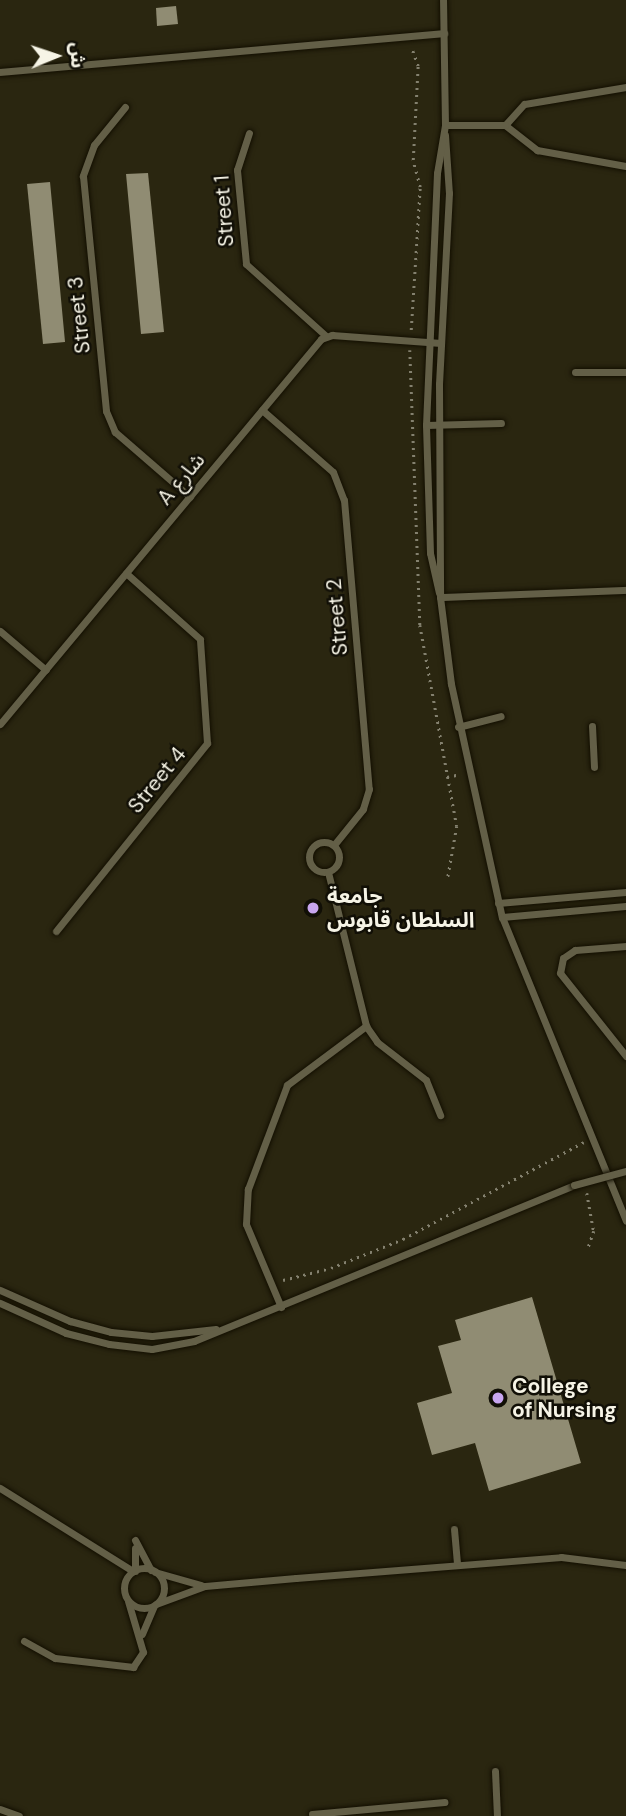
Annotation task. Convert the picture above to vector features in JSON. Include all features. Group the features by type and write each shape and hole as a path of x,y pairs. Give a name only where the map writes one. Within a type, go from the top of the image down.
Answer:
{"lane":[{"path":"443,0 445,125 427,342 426,425 430,553 440,597 458,727 502,917 590,1139 626,1221"},
{"path":"0,72 444,33"},
{"path":"505,125 524,104 626,87"},
{"name":"Street 3","path":"125,107 94,145 83,176 106,411 115,432 190,497"},
{"path":"445,125 505,125 537,150 626,166"},
{"name":"Street 1","path":"249,133 237,170 246,264 326,336"},
{"path":"440,597 439,425 449,184 444,135"},
{"path":"326,336 441,343"},
{"name":"A شارع","path":"0,724 261,410 326,336"},
{"path":"575,372 626,372"},
{"name":"Street 2","path":"261,410 333,472 344,500 369,789 363,809 334,845"},
{"path":"426,425 501,423"},
{"name":"Street 4","path":"55,931 207,743 200,639 126,573"},
{"path":"440,597 626,590"},
{"path":"0,631 46,670"},
{"path":"458,727 501,716"},
{"path":"592,726 594,767"},
{"path":"318,843 334,845 339,860 328,872 312,867 310,850 318,843"},
{"path":"328,872 366,1026 426,1080 440,1115"},
{"path":"498,903 626,892"},
{"path":"502,917 626,906"},
{"path":"626,946 575,950 563,958 560,973 626,1056"},
{"path":"281,1307 245,1206 282,1093 299,1073 366,1026"},
{"path":"0,1303 66,1333 152,1349 194,1341 575,1185 626,1171"},
{"path":"0,1290 70,1321 110,1332 152,1336 234,1326"},
{"path":"0,1488 134,1571 152,1571 205,1586"},
{"path":"454,1529 457,1565"},
{"path":"24,1641 55,1658 133,1667 142,1658 142,1635 124,1588 134,1571 135,1540 152,1571 163,1583 142,1635"},
{"path":"128,1601 140,1608 205,1586 561,1557 626,1565"},
{"path":"495,1771 497,1816"},
{"path":"312,1814 444,1802"},
{"path":"396,1806 397,1816"},
{"path":"0,1809 19,1816"}],"path":[{"path":"447,777 467,772"},
{"path":"271,1283 331,1268 403,1239 590,1139"},
{"path":"588,1196 594,1231 588,1248"}],"building":[{"path":"176,6 178,24 157,26 156,8"},
{"path":"148,173 164,332 141,334 126,174"},
{"path":"50,182 65,342 43,344 27,184"},
{"name":"College of Nursing","path":"532,1297 581,1463 489,1491 475,1443 432,1455 417,1403 452,1393 438,1346 461,1340 455,1320"}],"place":[{"name":"جامعة السلطان قابوس","path":"313,908"},
{"name":"College of Nursing","path":"498,1398"}]}
